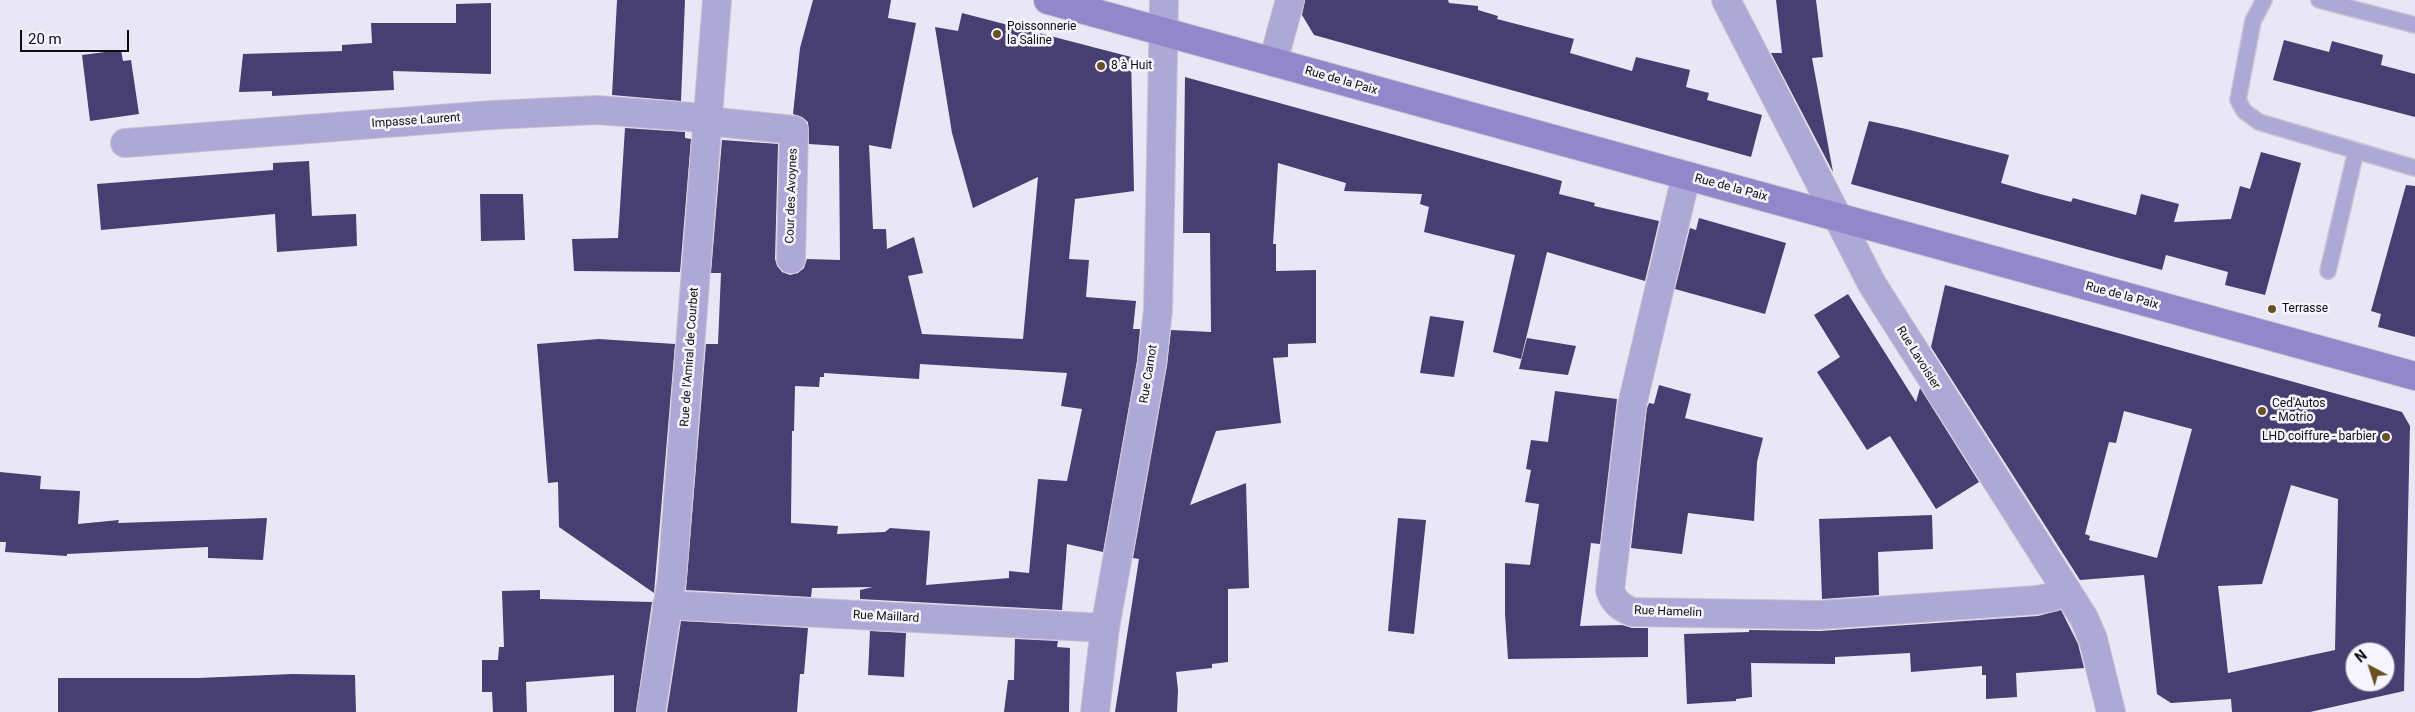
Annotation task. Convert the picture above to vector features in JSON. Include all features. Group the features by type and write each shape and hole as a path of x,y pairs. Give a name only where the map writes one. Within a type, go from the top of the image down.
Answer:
{"main road":[{"name":"Rue de la Paix","path":"1048,0 2415,376"}],"street":[{"name":"Rue de l'Amiral de Courbet","path":"651,712 672,578 717,0"},
{"name":"Rue Carnot","path":"1095,712 1105,628 1152,363 1158,310 1164,0"},
{"path":"1273,62 1290,0"},
{"name":"Rue Lavoisier","path":"1726,0 1872,284 2084,618 2093,639 2111,712"},
{"name":"Impasse Laurent","path":"125,143 492,115 597,110 692,117 707,121"},
{"name":"Cour des Avoynes","path":"707,121 794,130 790,259"},
{"name":"Rue Hamelin","path":"1686,176 1632,405 1610,590 1614,600 1622,608 1632,612 1819,615 2037,600 2052,597 2065,590"},
{"name":"Rue Maillard","path":"667,605 1105,628"}],"lane":[{"path":"2264,0 2253,21 2238,100 2244,111 2259,122 2415,168"},
{"path":"2318,0 2415,25"},
{"path":"2328,271 2356,151"}],"building":[{"path":"617,0 685,0 681,101 612,95"},
{"path":"813,0 891,0 888,18 916,23 891,149 869,145 873,229 886,229 887,249 914,237 923,273 908,276 922,334 1023,339 1038,177 973,208 952,133 935,27 958,31 962,13 1131,57 1134,191 1075,199 1069,259 1089,260 1086,297 1136,301 1133,329 1140,329 1137,361 1103,552 1067,544 1062,610 860,599 860,590 873,587 812,588 811,597 686,590 706,344 718,344 721,273 711,273 722,140 778,144 775,259 777,266 782,272 790,275 798,273 804,268 807,259 840,260 839,146 809,144 808,122 802,117 793,114 800,48","holes":["920,364 1067,373 1061,406 1082,409 1067,481 1038,479 1029,573 1009,571 1009,578 926,585 930,531 890,528 885,532 837,534 838,526 791,523 792,431 794,431 795,386 819,387 820,377 824,377 824,373 919,379"]},
{"path":"1305,0 1448,0 1449,3 1478,6 1478,10 1498,16 1497,19 1574,39 1570,53 1632,71 1636,57 1690,70 1686,87 1709,93 1707,100 1762,115 1751,157 1314,35 1302,15"},
{"path":"1776,0 1816,0 1823,57 1812,58 1833,172 1771,53 1782,53"},
{"path":"491,3 491,74 393,71 394,90 272,96 272,91 239,92 243,54 342,51 342,45 372,43 371,23 456,23 456,4"},
{"path":"2284,40 2329,52 2332,41 2383,55 2381,65 2415,74 2415,117 2273,80"},
{"path":"121,50 123,61 131,60 139,114 90,121 82,55"},
{"path":"1185,77 1562,181 1559,194 1595,203 1594,206 1659,221 1645,281 1547,252 1521,359 1493,352 1515,255 1424,232 1429,207 1420,204 1422,194 1344,191 1346,183 1278,163 1273,244 1276,244 1276,271 1316,270 1316,343 1288,344 1288,357 1273,358 1281,423 1216,431 1190,505 1246,483 1249,588 1228,589 1228,662 1212,664 1212,668 1176,672 1178,690 1177,712 1115,712 1139,559 1133,558 1167,366 1171,330 1211,332 1210,233 1183,233"},
{"path":"1869,121 2009,155 2001,183 2040,194 2071,202 2073,198 2136,215 2141,194 2179,204 2174,222 2231,219 2240,186 2250,189 2261,152 2301,163 2265,295 2225,285 2228,272 2166,255 2162,270 1851,184"},
{"path":"625,128 685,132 685,138 691,139 680,272 574,271 572,239 618,238"},
{"path":"309,161 312,216 356,214 357,246 277,252 275,214 101,230 97,184 273,170 273,163"},
{"path":"2406,185 2415,186 2415,337 2378,327 2381,314 2371,311"},
{"path":"480,194 523,194 525,240 481,241"},
{"path":"1699,218 1786,243 1765,314 1675,289 1690,228 1696,230"},
{"path":"1945,285 2402,412 2410,426 2404,691 2310,712 2232,712 2231,699 2171,703 2157,694 2144,575 2080,580 1931,347","holes":["2124,411 2192,429 2157,558 2089,540 2090,536 2085,534 2109,442 2116,443","2291,485 2338,499 2335,650 2228,673 2218,586 2262,584"]},
{"path":"1848,294 1916,402 1920,388 1979,482 1936,509 1890,436 1867,450 1817,372 1840,357 1814,315"},
{"path":"1430,316 1464,321 1454,377 1420,373"},
{"path":"1527,338 1576,346 1568,375 1519,369"},
{"path":"599,339 675,344 654,593 559,527 558,482 548,483 537,344"},
{"path":"1659,385 1691,394 1685,418 1763,438 1757,462 1754,521 1688,513 1682,554 1631,548 1647,408 1649,403 1654,404"},
{"path":"1555,391 1617,399 1600,544 1591,543 1580,626 1622,625 1632,628 1648,628 1648,657 1508,659 1505,614 1505,563 1530,565 1539,504 1525,502 1531,470 1526,469 1531,440 1548,442"},
{"path":"0,472 41,476 40,489 80,491 78,524 119,520 118,523 267,518 263,560 208,558 208,547 67,554 67,556 5,552 6,542 0,542"},
{"path":"1932,515 1933,549 1878,552 1879,595 1822,599 1819,519"},
{"path":"1398,518 1426,520 1414,634 1388,631"},
{"path":"540,590 540,599 652,602 636,712 614,712 614,675 526,682 527,712 493,712 492,692 482,692 482,660 498,660 499,647 504,647 502,591"},
{"path":"2061,610 2078,644 2084,668 2016,673 2017,697 1986,699 1986,675 1982,675 1982,666 1911,672 1910,653 1835,657 1835,664 1751,663 1752,697 1736,699 1736,701 1687,704 1684,634 1749,632 1749,630 1820,631 2038,616"},
{"path":"681,621 808,628 804,674 800,674 797,712 667,712"},
{"path":"870,631 906,633 904,677 868,675"},
{"path":"1015,639 1058,641 1057,647 1070,648 1069,712 1004,712 1008,680 1014,680"},
{"path":"292,674 355,675 356,712 58,712 58,678 198,678"}],"place":[{"name":"Poissonnerie la Saline","path":"997,34"},
{"name":"8 à Huit","path":"1101,66"},
{"name":"Terrasse","path":"2272,309"},
{"name":"Ced'Autos - Motrio","path":"2262,411"},
{"name":"LHD coiffure - barbier","path":"2386,437"}]}
